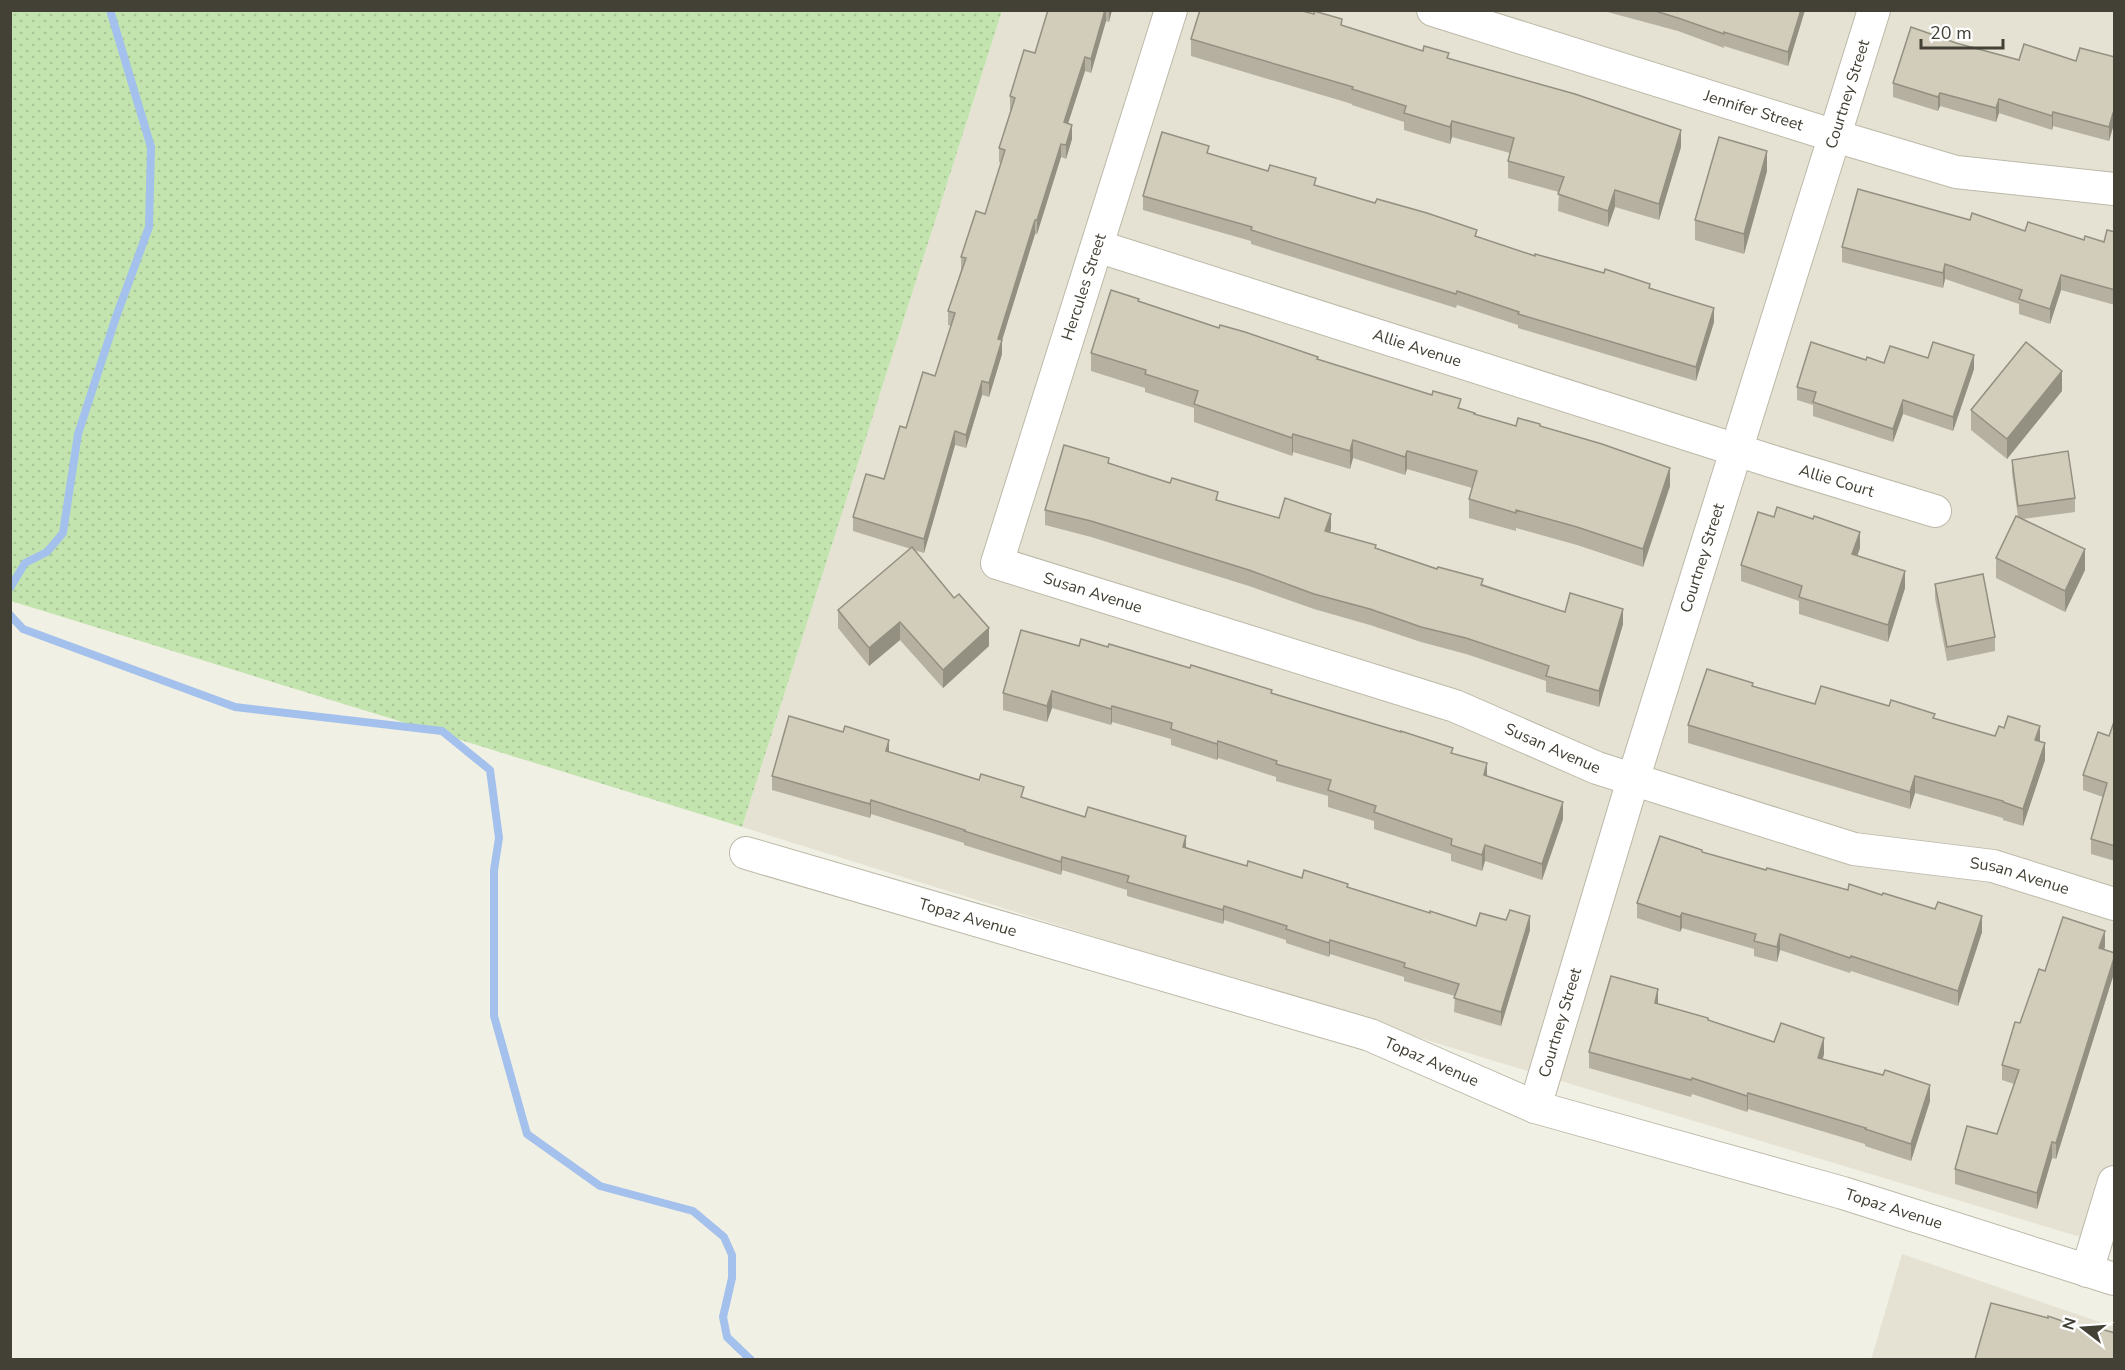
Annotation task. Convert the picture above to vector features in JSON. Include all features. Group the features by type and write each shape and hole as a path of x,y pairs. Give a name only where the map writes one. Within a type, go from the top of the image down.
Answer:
{"street":[{"name":"Hercules Street","path":"997,563 1170,10"},
{"name":"Jennifer Street","path":"1433,10 1956,172 2115,189"},
{"name":"Courtney Street","path":"1535,1107 1633,780 1874,10"},
{"name":"Allie Avenue","path":"1097,246 1736,449"},
{"name":"Allie Court","path":"1736,449 1935,511"},
{"name":"Susan Avenue","path":"997,563 1455,706 1597,768 1854,849 1993,866 2115,904"},
{"name":"Topaz Avenue","path":"746,853 1370,1035 1535,1107 1843,1193 2101,1275"},
{"path":"2101,1275 2115,1182"}],"shaded area":[{"path":"1002,11 2114,11 2114,1247 1491,1060 742,827"},
{"path":"1902,1254 2114,1327 2114,1359 1871,1360"}],"green space":[{"path":"10,11 1002,11 742,827 11,601"}],"building":[{"path":"1048,10 1105,10 1091,59 1085,57 1064,122 1072,125 1066,145 1061,144 1037,220 1035,220 998,339 1002,340 989,383 982,381 966,435 955,431 924,539 853,517 866,474 884,479 900,426 906,428 923,372 935,376 955,313 948,311 966,258 961,257 976,211 985,214 1005,150 999,148 1015,98 1010,96 1024,50 1035,53"},
{"path":"1200,10 1299,10 1314,14 1314,11 1342,19 1341,25 1423,51 1424,46 1449,53 1447,58 1575,94 1681,130 1659,204 1615,190 1608,211 1558,194 1564,177 1508,161 1514,138 1452,121 1450,127 1404,113 1406,106 1352,89 1353,87 1191,39"},
{"path":"1652,10 1801,10 1788,52"},
{"path":"1911,27 1956,43 2019,60 2024,44 2076,61 2080,48 2115,57 2115,113 2113,113 2109,127 2053,112 2052,116 1999,99 1996,108 1940,93 1938,97 1893,83"},
{"path":"1162,132 1209,146 1207,153 1268,171 1270,165 1316,178 1314,185 1375,203 1377,199 1427,213 1477,230 1475,236 1535,256 1535,254 1604,273 1605,269 1650,284 1649,288 1714,308 1696,367 1518,314 1519,312 1457,291 1456,294 1251,230 1252,227 1143,196"},
{"path":"1719,137 1767,151 1744,234 1695,220"},
{"path":"1858,189 1970,220 1972,213 2025,231 2028,222 2084,240 2085,236 2104,242 2107,230 2115,232 2115,290 2061,275 2050,309 2019,299 2022,290 1945,264 1943,273 1842,247"},
{"path":"1111,290 1219,328 1220,325 1245,332 1318,357 1317,359 1432,395 1433,391 1461,399 1458,408 1474,414 1516,426 1518,418 1540,424 1540,426 1602,444 1670,468 1643,549 1577,527 1469,499 1477,471 1407,451 1405,457 1353,440 1350,451 1293,434 1292,438 1194,404 1198,391 1145,374 1146,370 1091,353"},
{"path":"1811,342 1866,360 1867,357 1884,363 1890,346 1928,358 1933,342 1974,355 1953,417 1903,400 1893,429 1813,402 1816,392 1797,387"},
{"path":"2026,342 2062,371 2007,439 1971,410"},
{"path":"1064,445 1109,458 1108,463 1170,483 1172,478 1218,492 1216,500 1279,518 1285,498 1331,514 1325,531 1376,545 1375,548 1437,569 1438,567 1483,579 1481,585 1565,612 1570,593 1623,609 1599,691 1546,676 1549,666 1466,638 1421,627 1370,609 1314,594 1249,570 1091,521 1045,510"},
{"path":"2068,451 2075,498 2018,506 2012,460"},
{"path":"1777,507 1813,519 1814,516 1860,532 1852,554 1905,571 1888,625 1799,597 1802,586 1741,565 1758,512 1774,517"},
{"path":"2016,516 2085,549 2065,591 1996,558"},
{"path":"912,547 954,598 959,594 989,628 943,670 900,622 869,648 838,610"},
{"path":"1983,574 1995,637 1947,647 1935,584"},
{"path":"1021,630 1079,646 1081,639 1108,647 1109,644 1190,668 1191,665 1272,690 1271,693 1453,748 1451,753 1487,763 1484,775 1563,802 1542,864 1485,845 1482,855 1451,845 1452,839 1374,812 1376,806 1328,790 1331,780 1276,764 1277,761 1218,741 1217,744 1171,729 1172,723 1112,706 1111,709 1052,691 1047,706 1003,693"},
{"path":"1707,669 1753,683 1752,686 1815,704 1821,686 1889,706 1891,700 1935,714 1933,718 1995,736 1999,726 2004,728 2008,716 2040,726 2035,740 2045,743 2023,809 2003,801 1915,776 1910,792 1688,725"},
{"path":"789,716 843,732 845,726 889,740 886,751 979,780 981,774 1024,787 1021,797 1085,817 1088,807 1186,836 1183,847 1247,866 1248,861 1302,878 1304,870 1348,884 1347,887 1476,926 1480,913 1506,920 1510,910 1530,916 1501,1012 1454,998 1459,984 1404,967 1405,963 1330,940 1329,943 1286,929 1287,926 1224,906 1223,910 1127,882 1129,876 1062,857 1061,862 871,800 870,804 772,776"},
{"path":"2115,719 2115,846 2091,839 2107,783 2083,775 2098,732 2109,736"},
{"path":"1660,836 1702,850 1702,852 1766,870 1767,868 1848,890 1849,884 1935,909 1938,902 1982,916 1958,991 1780,934 1777,947 1754,941 1756,934 1682,913 1680,917 1637,903"},
{"path":"2063,917 2105,931 2099,948 2115,953 2115,955 2056,1143 2052,1142 2037,1193 1955,1169 1967,1126 1997,1134 2019,1070 2002,1065 2015,1022 2020,1023 2039,969 2045,971"},
{"path":"1611,976 1658,989 1655,1003 1708,1018 1708,1020 1774,1042 1781,1023 1824,1038 1818,1058 1883,1075 1885,1070 1930,1085 1911,1144 1866,1128 1748,1093 1747,1096 1692,1078 1691,1080 1589,1052"},
{"path":"1991,1303 2048,1318 2048,1316 2100,1334 2101,1329 2115,1333 2115,1359 1975,1359"}],"waterway":[{"path":"10,588 25,563 47,552 63,533 78,434 116,317 149,227 151,147 110,10"},
{"path":"10,615 23,629 235,707 442,731 490,770 499,838 494,870 494,1016 527,1134 600,1186 693,1211 724,1237 732,1255 732,1278 723,1317 727,1337 751,1360"}]}
